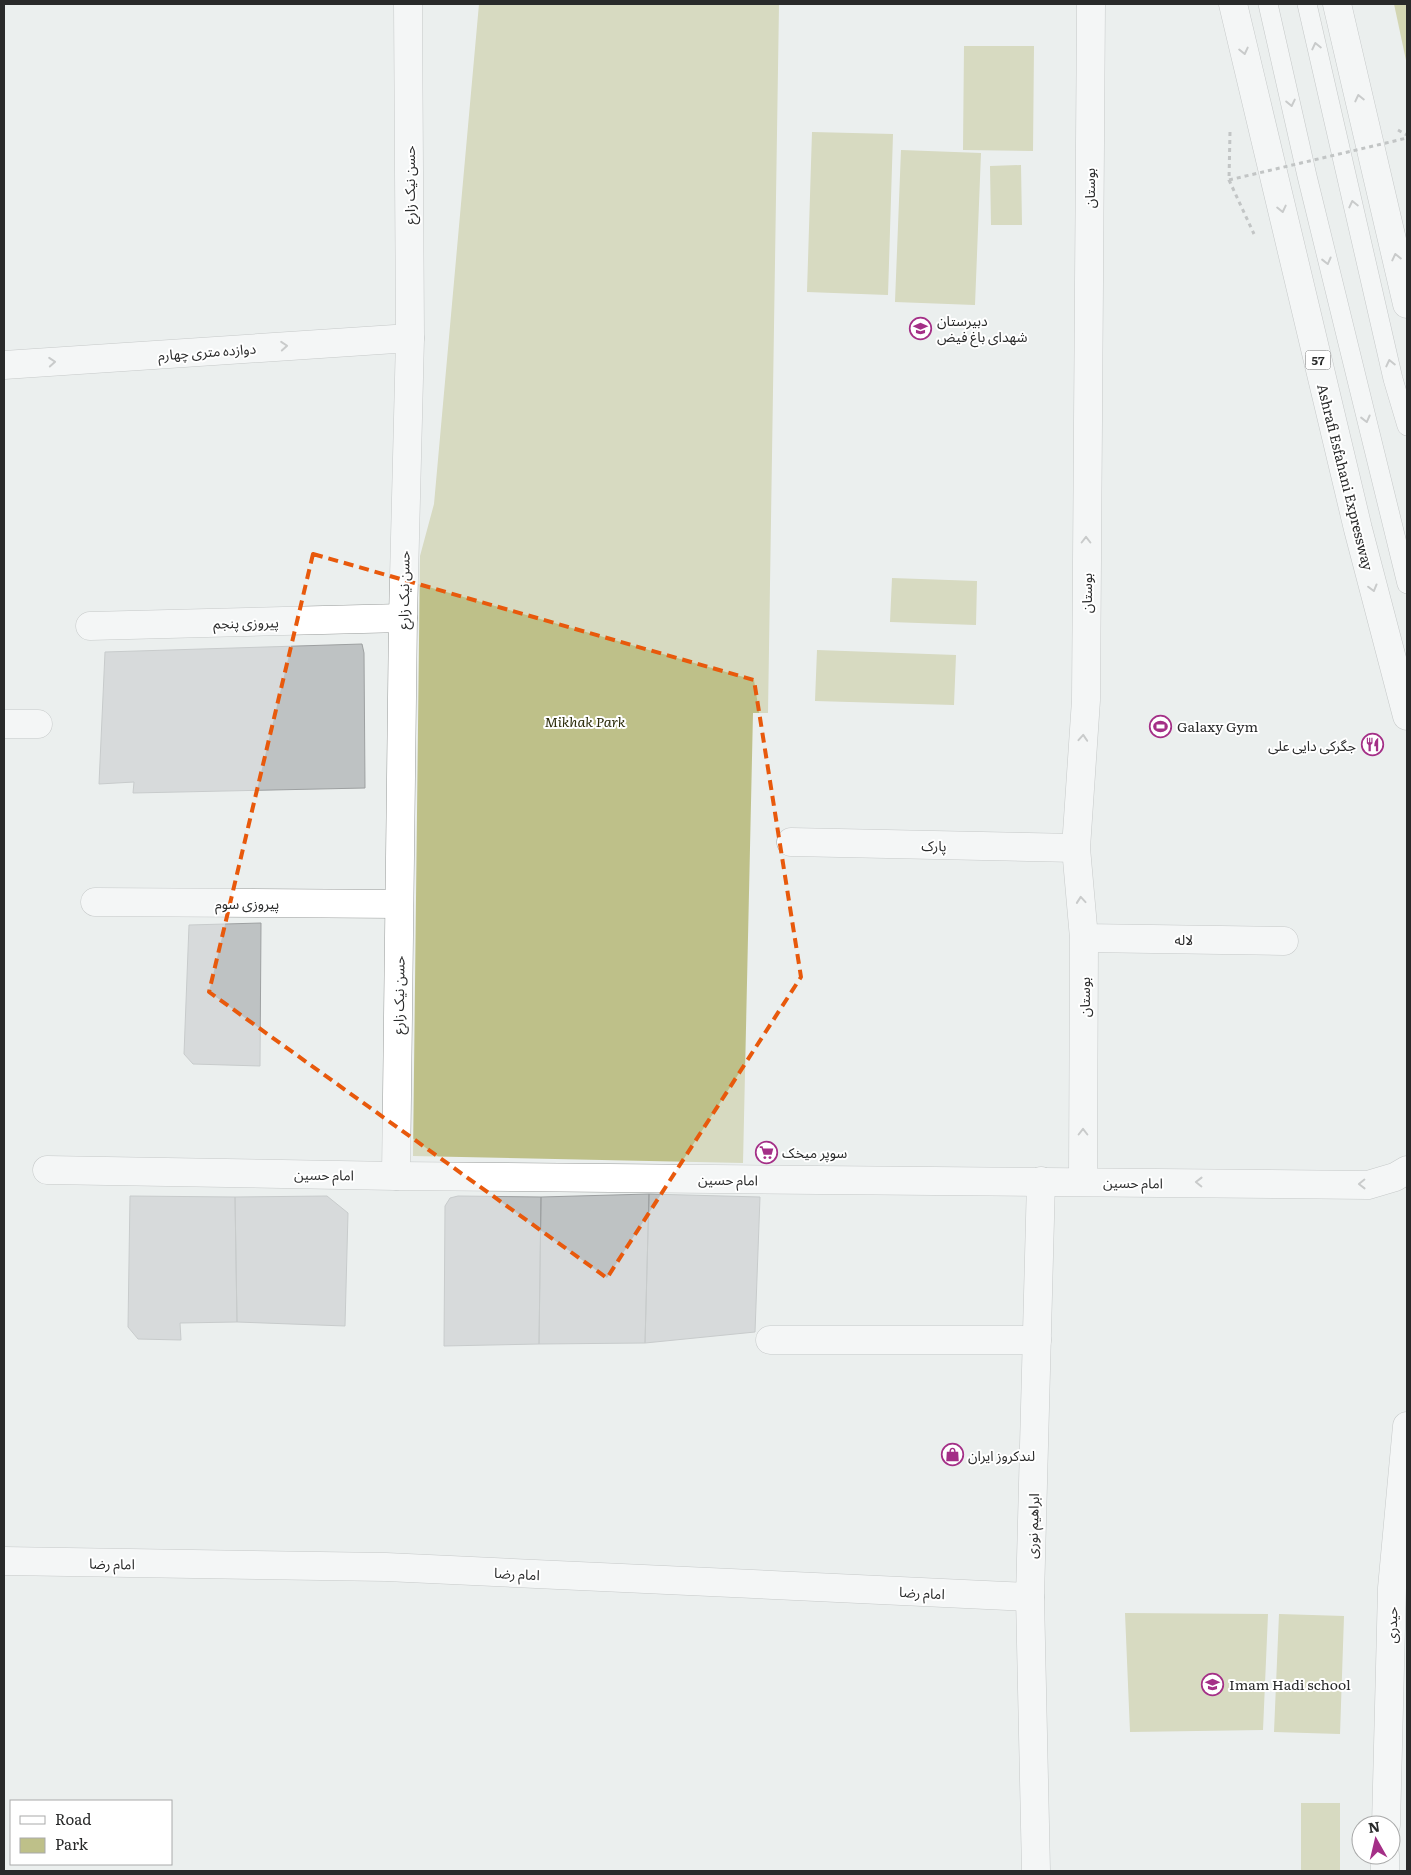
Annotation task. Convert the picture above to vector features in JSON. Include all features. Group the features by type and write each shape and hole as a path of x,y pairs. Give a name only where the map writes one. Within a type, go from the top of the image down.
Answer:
{"main road":[{"name":"حسن نیک زارع","path":"396,1176 402,618 410,338 408,4"},
{"name":"بوستان","path":"1083,1181 1084,938 1076,848 1086,700 1088,177 1091,4"},
{"path":"1337,4 1407,304"},
{"name":"Ashrafi Esfahani Expressway","path":"1232,6 1358,529 1407,716"},
{"name":"دوازده متری چهارم","path":"4,365 410,338"},
{"name":"پیروزی پنجم","path":"90,626 402,618"},
{"path":"4,724 38,724"},
{"name":"پارک","path":"792,842 1076,848"},
{"name":"پیروزی سوم","path":"95,902 399,904"},
{"name":"لاله","path":"1084,938 1284,941"},
{"name":"امام حسین","path":"47,1170 396,1176 1368,1185 1395,1177 1407,1170"},
{"name":"ابراهیم نوری","path":"1036,1871 1030,1597 1041,1181"},
{"path":"770,1340 1037,1340"},
{"name":"حیدری","path":"1387,1815 1407,1426"},
{"name":"امام رضا","path":"4,1561 386,1568 1030,1597"}],"lane":[{"path":"1268,4 1307,176 1407,584"},
{"path":"1306,4 1393,378 1407,426"}],"path":[{"path":"1230,132 1229,180 1254,234"},
{"path":"1229,180 1407,138"}],"highlighted area":[{"path":"313,554 754,680 801,977 607,1278 209,992"}],"green space":[{"name":"Mikhak Park","path":"479,4 779,4 768,713 753,713 743,1163 413,1156 420,556 434,504"},
{"path":"964,46 1034,46 1033,151 963,150"},
{"path":"812,132 893,134 888,295 807,292"},
{"path":"901,150 981,153 975,305 895,302"},
{"path":"1021,165 1022,225 991,225 990,166"},
{"path":"892,578 977,581 976,625 890,622"},
{"path":"817,650 956,655 954,705 815,701"},
{"path":"1125,1613 1268,1614 1263,1730 1130,1732"},
{"path":"1279,1614 1344,1616 1340,1734 1274,1732"},
{"path":"1301,1803 1340,1803 1340,1871 1301,1871"}],"shaded area":[{"path":"1394,4 1407,4 1407,65"}],"building":[{"path":"362,644 364,653 365,788 133,793 134,782 99,784 105,652"},
{"path":"261,923 260,1066 193,1064 184,1054 189,925"},
{"path":"649,1194 760,1197 755,1332 645,1343"},
{"path":"649,1194 645,1343 539,1344 541,1197"},
{"path":"130,1196 235,1197 237,1322 180,1323 181,1340 138,1339 128,1327"},
{"path":"327,1196 348,1213 345,1326 237,1322 235,1197"},
{"path":"458,1196 541,1197 539,1344 444,1346 445,1206 450,1198"}],"place":[{"name":"دبیرستان شهدای باغ فیض","path":"921,328"},
{"name":"Galaxy Gym","path":"1161,726"},
{"name":"جگرکی دایی علی","path":"1372,745"},
{"name":"سوپر میخک","path":"766,1152"},
{"name":"لندکروز ایران","path":"952,1455"},
{"name":"Imam Hadi school","path":"1213,1684"}]}
